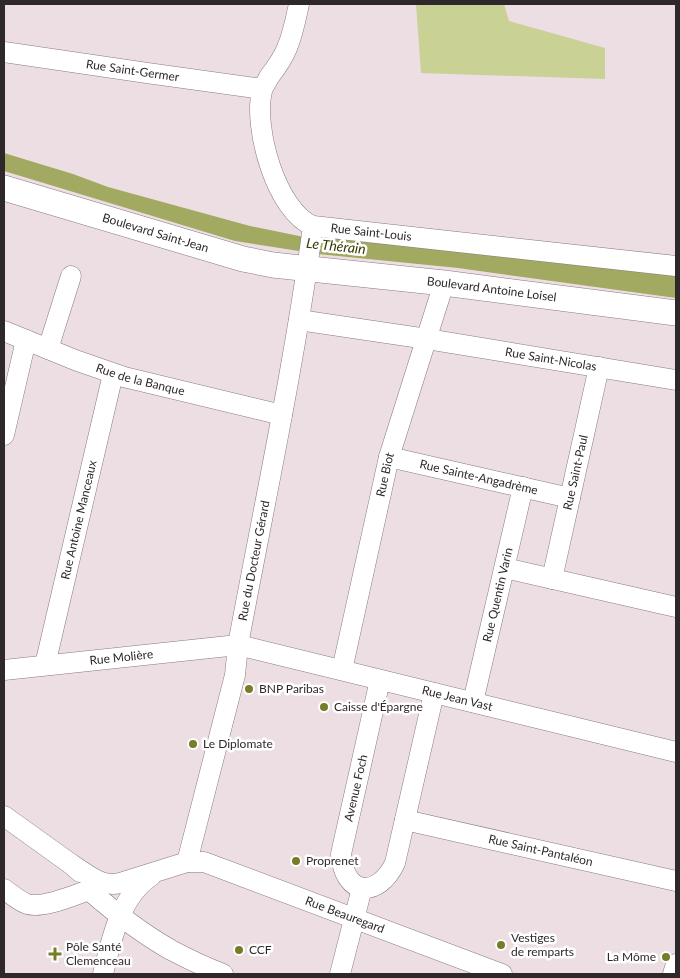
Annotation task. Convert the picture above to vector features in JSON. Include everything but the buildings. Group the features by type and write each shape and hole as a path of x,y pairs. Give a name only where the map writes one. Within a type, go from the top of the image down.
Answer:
{"main road":[{"name":"Boulevard Saint-Jean","path":"4,188 243,259 273,265 308,262"},
{"name":"Boulevard Antoine Loisel","path":"308,262 444,283 676,313"}],"street":[{"name":"Rue Saint-Louis","path":"299,4 287,48 262,89 260,113 262,134 270,166 281,192 293,211 306,223 313,226 676,266"},
{"name":"Rue Saint-Germer","path":"4,52 262,89"},
{"name":"Rue du Docteur Gérard","path":"187,862 235,675 238,645 299,320 313,226"},
{"path":"48,349 71,276"},
{"name":"Rue Biot","path":"342,670 389,456 444,283"},
{"name":"Rue Saint-Nicolas","path":"299,320 676,380"},
{"name":"Rue de la Banque","path":"4,331 113,374 282,415"},
{"path":"4,435 26,340"},
{"name":"Rue Saint-Paul","path":"552,579 599,367"},
{"name":"Rue Antoine Manceaux","path":"45,665 113,374"},
{"name":"Rue Sainte-Angadrème","path":"389,456 570,498"},
{"name":"Rue Quentin Varin","path":"473,702 523,487"},
{"path":"504,568 676,607"},
{"name":"Rue Molière","path":"4,670 238,645"},
{"name":"Rue Jean Vast","path":"238,645 676,752"},
{"name":"Avenue Foch","path":"362,888 346,876 341,854 380,680"},
{"path":"340,974 362,888 370,888 385,879 390,874 395,863 434,692"},
{"path":"4,816 71,864 98,881 110,885 159,872 187,862"},
{"name":"Rue Saint-Pantaléon","path":"405,820 676,881"},
{"name":"Rue Beauregard","path":"187,862 204,862 502,974"},
{"path":"71,864 109,901 120,916"},
{"path":"103,974 112,936 120,916 137,887 149,877 159,872"},
{"path":"4,889 22,901 35,905 89,890 120,916 170,949 223,974"},
{"path":"673,974 676,964"}],"shaded area":[{"path":"416,4 504,4 509,21 605,48 605,79 421,73"}],"water":[{"name":"Le Thérain","path":"4,153 108,187 250,226 304,237 322,235 676,274 676,298 458,268 318,254 235,241 4,171"}],"place":[{"name":"BNP Paribas","path":"249,689"},
{"name":"Caisse d'Épargne","path":"324,707"},
{"name":"Le Diplomate","path":"193,744"},
{"name":"Proprenet","path":"296,861"},
{"name":"Vestiges de remparts","path":"501,945"},
{"name":"CCF","path":"239,950"},
{"name":"Pôle Santé Clemenceau","path":"55,954"},
{"name":"La Môme","path":"666,957"}]}
